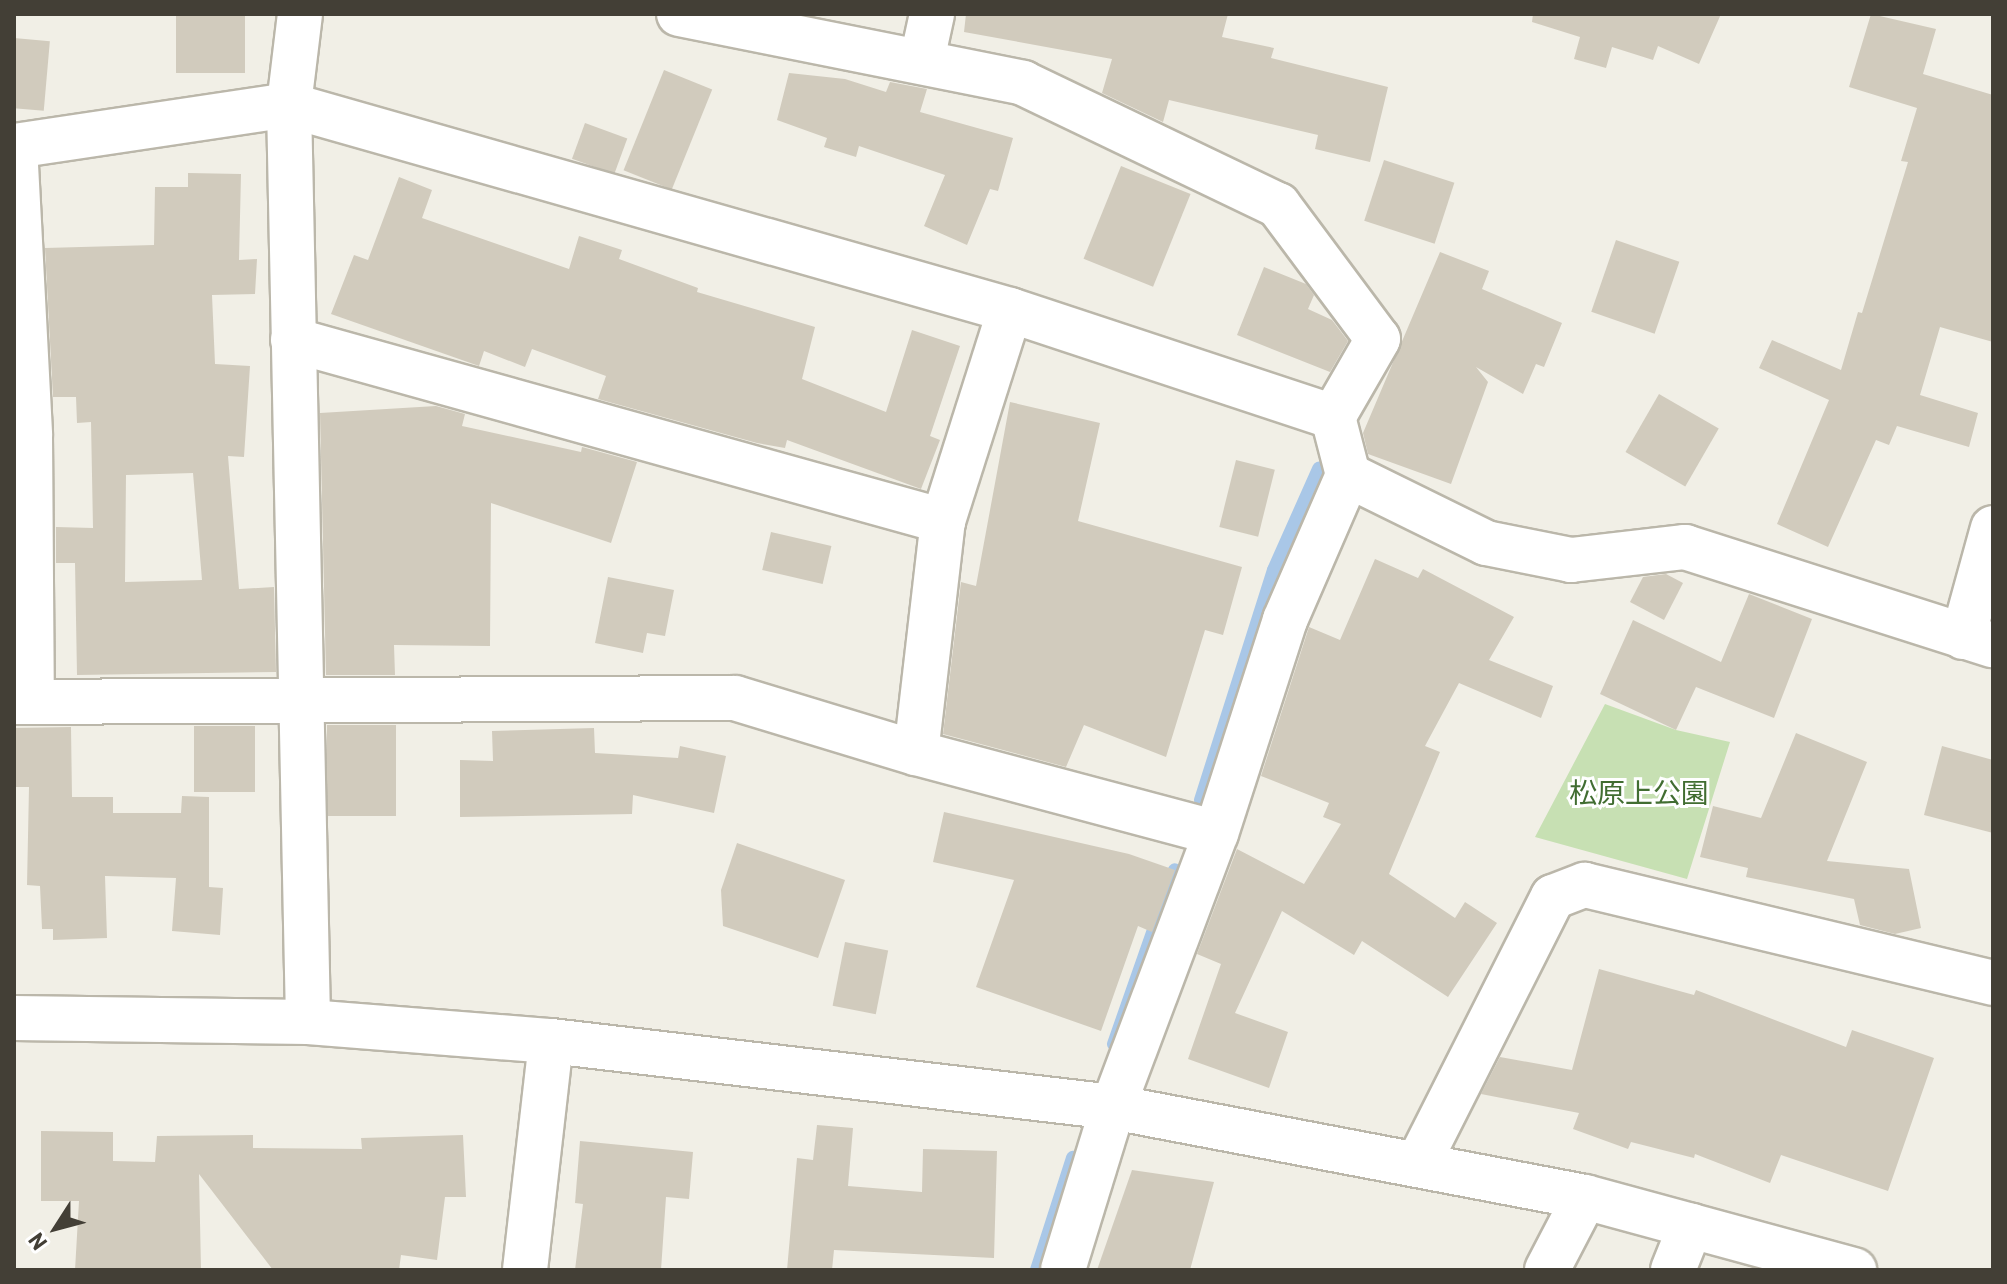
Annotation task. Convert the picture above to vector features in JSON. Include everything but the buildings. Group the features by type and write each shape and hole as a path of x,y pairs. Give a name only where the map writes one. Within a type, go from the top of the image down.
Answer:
{"street":[{"path":"300,14 289,105 304,697 308,1022"},
{"path":"679,14 766,35 922,60 1023,83 1278,205 1378,339 1333,417 1348,475 1285,620 1216,833 1113,1107 1063,1270"},
{"path":"922,60 932,14"},
{"path":"1216,833 916,753 735,698 304,697 23,702 22,436 14,146 289,105 1010,310 1333,417"},
{"path":"916,753 943,521 1010,310"},
{"path":"293,340 943,521"},
{"path":"1348,475 1486,543 1571,560 1685,547 1978,641 1993,528"},
{"path":"1419,1162 1553,897 1585,885 1993,983"},
{"path":"14,1018 308,1022 551,1041 1113,1107 1419,1162 1585,1197 1854,1270"},
{"path":"525,1270 551,1041"},
{"path":"1547,1270 1585,1197"},
{"path":"1673,1270 1691,1225"}],"green space":[{"name":"松原上公園","path":"1605,704 1676,730 1730,742 1687,879 1535,837"}],"waterway":[{"path":"1201,800 1274,570 1319,469"},
{"path":"1114,1044 1175,870"},
{"path":"1037,1270 1073,1158"}]}
